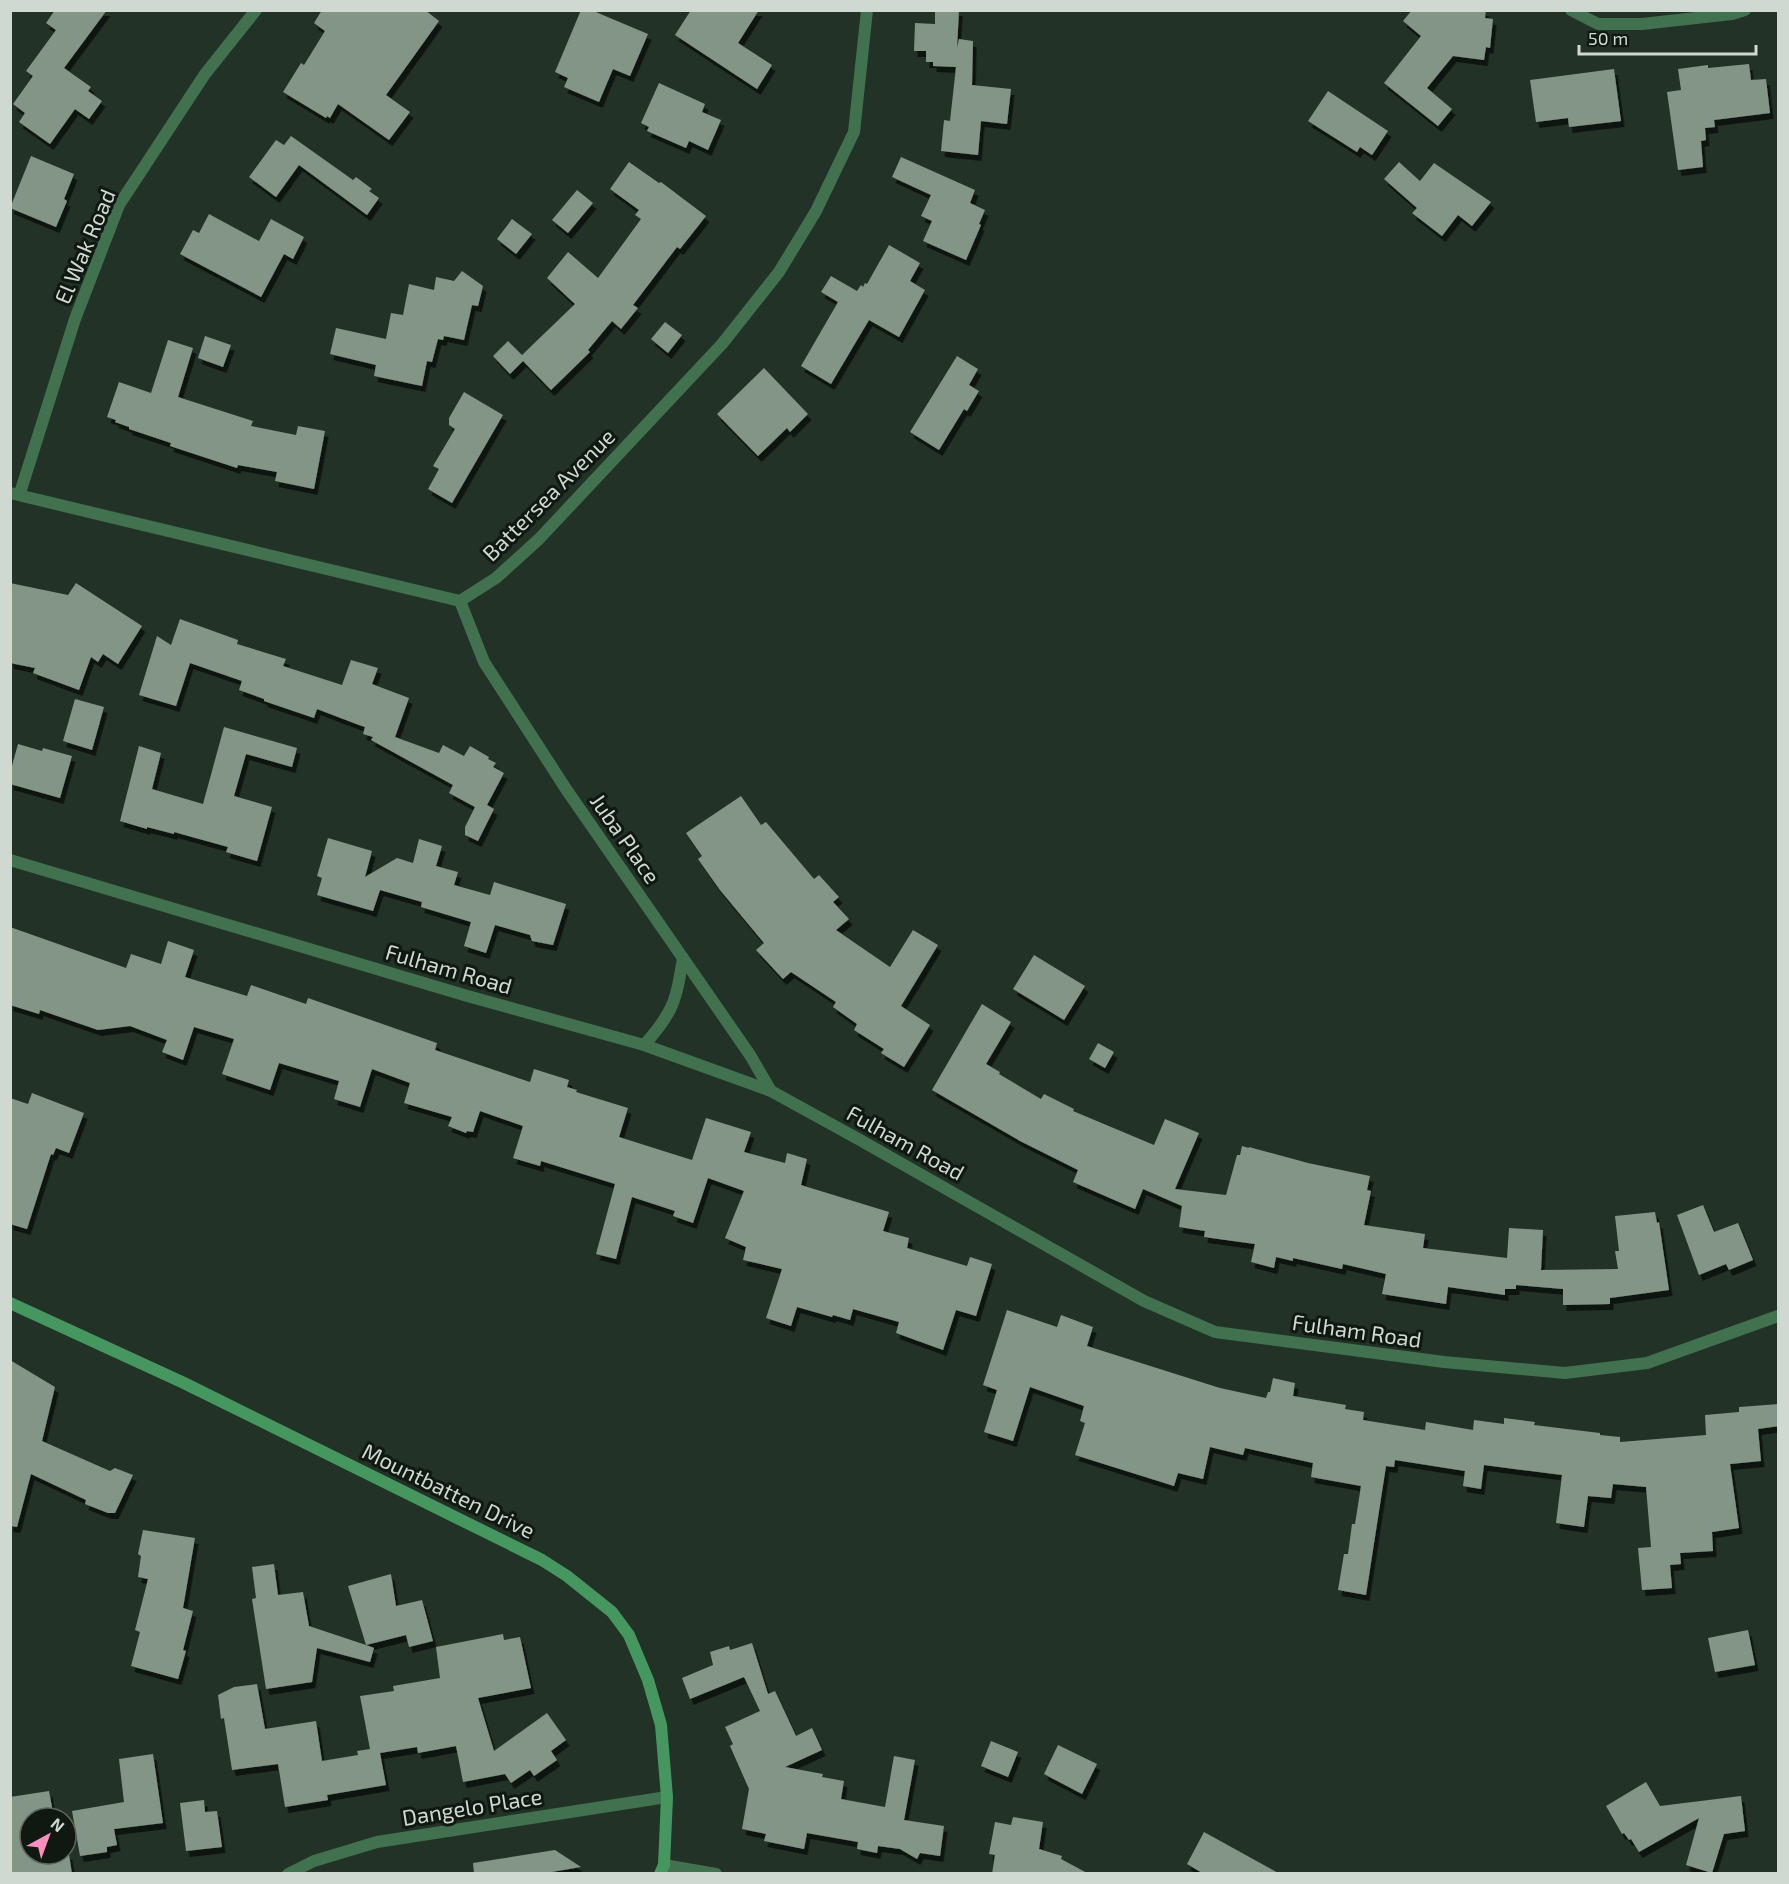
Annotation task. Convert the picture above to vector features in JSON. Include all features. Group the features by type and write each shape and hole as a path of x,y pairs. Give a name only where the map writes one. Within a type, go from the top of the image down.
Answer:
{"main road":[{"name":"Mountbatten Drive","path":"10,1303 184,1383 542,1560 567,1576 612,1612 629,1635 648,1680 661,1725 667,1797 662,1869"}],"street":[{"name":"El Wak Road","path":"15,493 75,319 119,205 205,74 256,10"},
{"name":"Battersea Avenue","path":"460,601 496,578 539,539 722,344 778,272 816,211 854,132 867,10"},
{"path":"1571,10 1598,24 1642,24 1732,14 1745,10"},
{"path":"15,493 460,601"},
{"name":"Juba Place","path":"460,601 484,662 566,789 750,1055 771,1091"},
{"name":"Fulham Road","path":"10,860 452,992 644,1045 771,1091 1144,1301 1215,1332 1444,1362 1565,1373 1647,1363 1779,1316"},
{"path":"644,1045 669,1015 676,997 683,958"},
{"name":"Dangelo Place","path":"288,1874 314,1861 377,1842 667,1797"},
{"path":"662,1869 716,1874"}],"building":[{"path":"55,10 107,10 64,68 91,87 88,91 102,101 89,119 75,109 50,144 19,122 25,113 13,104 33,76 26,71 56,30 46,23"},
{"path":"322,10 425,10 439,21 386,95 410,112 389,140 338,104 330,118 327,116 326,118 283,92 301,63 304,65 325,31 314,23"},
{"path":"581,10 591,10 648,34 630,76 613,69 599,102 564,87 568,78 555,72"},
{"path":"691,10 759,10 738,43 772,65 757,89 675,35"},
{"path":"935,10 959,10 957,48 959,39 973,41 972,85 1011,89 1007,124 981,121 978,155 941,151 944,120 950,121 956,67 933,66 933,62 926,62 926,51 914,51 915,23 935,24"},
{"path":"1412,10 1486,10 1485,18 1493,19 1490,48 1486,47 1484,60 1453,56 1427,88 1452,109 1438,126 1384,83 1421,36 1403,21"},
{"path":"1749,64 1751,80 1766,79 1770,113 1714,120 1715,127 1705,128 1706,140 1701,141 1703,167 1678,170 1667,92 1681,90 1678,69 1708,65 1708,68"},
{"path":"1614,69 1621,121 1569,127 1568,118 1536,122 1530,80"},
{"path":"659,83 705,104 702,112 721,120 708,150 689,141 686,148 647,131 649,127 641,123"},
{"path":"1328,91 1388,131 1372,155 1360,147 1357,152 1308,121"},
{"path":"291,136 353,180 356,177 372,189 369,191 379,198 367,215 299,165 276,197 249,177 276,140 284,145"},
{"path":"31,156 74,174 64,199 67,201 56,227 10,208"},
{"path":"901,157 975,190 970,203 985,210 966,260 923,241 932,221 921,216 931,195 892,177"},
{"path":"629,162 659,183 661,182 706,216 680,249 677,247 633,305 638,308 621,329 612,321 588,350 590,352 551,390 523,361 510,374 493,356 508,341 522,355 575,304 547,278 568,252 598,278 641,219 635,215 639,210 610,189"},
{"path":"1399,162 1420,181 1434,163 1491,202 1472,226 1458,215 1442,236 1412,213 1417,208 1384,179"},
{"path":"577,190 593,203 568,233 552,220"},
{"path":"209,214 259,241 271,219 304,237 293,259 284,254 261,297 180,254 193,230 199,233"},
{"path":"512,219 532,234 516,254 497,239"},
{"path":"889,245 920,263 910,281 925,290 899,337 869,320 831,384 801,366 838,302 821,292 831,276 857,291 861,285 863,287 865,283 867,284"},
{"path":"462,271 483,286 478,306 472,305 464,340 444,336 443,340 438,339 432,362 427,361 422,386 374,376 376,365 330,354 336,328 386,339 391,313 403,315 409,284 434,290 436,277 454,281"},
{"path":"665,322 682,335 668,353 651,339"},
{"path":"205,336 231,345 223,367 198,358"},
{"path":"168,340 193,348 178,397 253,421 251,426 296,435 298,426 325,431 314,489 275,481 277,472 238,465 237,468 170,446 171,443 129,429 107,417 119,382 151,393"},
{"path":"957,356 978,369 969,385 979,391 967,411 964,409 939,450 910,432"},
{"path":"764,368 808,414 790,432 787,428 758,456 717,414"},
{"path":"464,392 503,415 452,503 428,489 439,469 433,466 455,429 449,425 449,418"},
{"path":"10,583 68,595 76,583 142,626 118,664 103,654 98,662 91,657 79,690 33,673 35,668 10,663"},
{"path":"180,619 238,640 237,644 286,659 283,666 342,685 351,660 378,668 372,684 409,698 395,737 439,753 443,745 464,756 470,746 489,757 488,759 496,763 493,767 504,773 487,805 494,809 478,841 465,835 465,827 475,807 449,793 453,785 371,740 373,737 363,734 365,727 317,709 314,718 264,701 264,699 239,690 242,681 190,663 176,706 139,695 157,636 171,645"},
{"path":"75,699 104,707 92,750 63,741"},
{"path":"224,727 297,748 292,767 246,754 234,796 272,807 257,861 226,852 228,847 174,832 174,834 147,827 147,829 120,821 139,746 161,753 152,789 203,804"},
{"path":"18,744 72,756 60,798 10,784 10,773"},
{"path":"741,796 761,825 766,822 814,879 819,875 839,897 833,902 849,919 836,930 890,967 913,930 938,945 901,1006 930,1025 904,1067 881,1053 884,1049 854,1030 857,1024 833,1007 836,1002 791,972 783,979 756,950 764,943 720,890 698,859 702,856 686,833"},
{"path":"328,838 372,851 365,877 397,858 413,863 419,839 442,846 436,866 458,872 454,885 490,895 494,882 566,904 553,945 532,941 530,935 495,925 486,953 464,946 471,922 421,907 422,902 380,890 373,911 317,895 322,878 317,876"},
{"path":"10,927 126,968 131,954 161,964 168,941 194,950 185,977 247,996 251,985 306,1004 308,998 437,1043 435,1050 530,1082 534,1069 569,1080 567,1087 577,1090 576,1092 628,1108 619,1137 692,1160 706,1118 751,1132 744,1152 785,1163 787,1153 807,1159 801,1185 889,1212 883,1231 909,1238 907,1248 967,1266 970,1257 992,1264 976,1316 956,1310 943,1350 896,1333 899,1322 853,1309 850,1320 797,1307 791,1326 766,1318 782,1269 743,1260 746,1247 725,1238 744,1191 708,1178 693,1223 673,1216 675,1211 632,1197 616,1259 596,1254 615,1184 541,1161 540,1166 513,1158 523,1126 480,1111 473,1132 467,1131 466,1133 448,1126 452,1117 404,1103 410,1083 372,1069 360,1107 334,1099 339,1081 279,1063 270,1090 222,1074 234,1039 194,1027 183,1060 162,1052 167,1040 130,1026 98,1030 40,1010 39,1014 10,1005"},
{"path":"1034,955 1085,986 1064,1020 1013,989"},
{"path":"982,1004 1011,1022 986,1064 1041,1099 1044,1094 1074,1109 1073,1111 1154,1145 1165,1119 1199,1133 1175,1189 1226,1195 1237,1155 1240,1155 1242,1146 1249,1147 1308,1163 1370,1176 1367,1190 1371,1191 1364,1225 1425,1234 1423,1248 1507,1258 1509,1228 1543,1230 1541,1270 1618,1269 1615,1251 1619,1251 1615,1216 1655,1212 1657,1223 1659,1222 1669,1290 1610,1298 1610,1304 1563,1305 1563,1289 1516,1285 1516,1289 1505,1289 1505,1295 1448,1287 1446,1304 1382,1294 1386,1274 1343,1264 1342,1269 1293,1258 1293,1261 1276,1257 1274,1268 1251,1262 1255,1244 1204,1237 1205,1231 1179,1227 1182,1206 1143,1189 1135,1209 1073,1182 1078,1170 1020,1141 932,1090"},
{"path":"1098,1043 1114,1052 1105,1068 1089,1059"},
{"path":"32,1093 84,1113 69,1153 56,1148 53,1155 51,1154 27,1229 10,1224 10,1098 28,1104"},
{"path":"1703,1205 1714,1232 1738,1223 1753,1260 1729,1270 1726,1264 1699,1275 1677,1215"},
{"path":"1007,1310 1057,1327 1061,1315 1093,1327 1087,1346 1220,1388 1266,1398 1273,1378 1295,1383 1293,1396 1346,1405 1345,1409 1364,1412 1363,1420 1425,1430 1426,1422 1473,1430 1474,1420 1504,1424 1504,1418 1535,1422 1534,1425 1620,1437 1620,1442 1706,1435 1705,1415 1739,1412 1739,1407 1779,1404 1779,1426 1758,1429 1761,1461 1730,1464 1739,1528 1712,1532 1713,1551 1680,1553 1681,1564 1670,1565 1672,1588 1642,1590 1638,1548 1651,1547 1646,1487 1613,1484 1611,1498 1588,1496 1584,1527 1556,1523 1562,1475 1484,1465 1481,1489 1463,1486 1465,1471 1395,1460 1394,1467 1386,1466 1366,1595 1338,1590 1344,1554 1348,1554 1352,1524 1355,1524 1361,1486 1311,1477 1313,1463 1245,1448 1243,1455 1210,1447 1203,1479 1178,1473 1174,1486 1075,1455 1085,1423 1080,1421 1084,1406 1030,1387 1013,1441 984,1432 997,1390 983,1385"},
{"path":"10,1360 55,1387 42,1441 110,1471 115,1468 133,1475 115,1513 108,1513 85,1504 86,1500 31,1474 17,1527 10,1526"},
{"path":"143,1530 195,1538 183,1608 193,1611 178,1679 131,1666 140,1632 135,1630 148,1579 138,1577 141,1556 138,1554"},
{"path":"274,1564 278,1595 303,1592 309,1626 374,1648 370,1662 317,1648 312,1682 266,1689 252,1599 256,1598 252,1567"},
{"path":"391,1574 396,1606 422,1600 433,1641 409,1647 406,1635 366,1645 348,1586"},
{"path":"1748,1630 1755,1665 1715,1672 1708,1638"},
{"path":"503,1634 504,1640 520,1637 531,1688 478,1698 494,1751 547,1713 566,1740 551,1751 557,1760 534,1776 530,1770 511,1783 505,1774 463,1782 456,1746 418,1753 417,1747 380,1753 386,1785 327,1795 328,1800 285,1807 278,1764 232,1770 218,1695 234,1687 257,1684 265,1729 316,1721 322,1761 358,1755 357,1751 370,1749 360,1696 394,1691 393,1686 440,1678 436,1647"},
{"path":"752,1643 768,1694 775,1691 796,1736 812,1728 822,1750 785,1767 823,1774 822,1777 844,1781 841,1799 885,1807 894,1756 915,1760 904,1820 944,1826 940,1856 920,1853 917,1859 900,1849 878,1846 877,1853 857,1849 858,1842 807,1833 804,1849 764,1841 766,1834 742,1829 749,1789 730,1746 733,1744 725,1727 760,1711 744,1677 690,1699 682,1678 713,1665 710,1652 729,1646 730,1650"},
{"path":"991,1741 1018,1752 1008,1777 981,1766"},
{"path":"1058,1745 1097,1764 1082,1794 1044,1774"},
{"path":"153,1754 163,1823 114,1829 117,1845 107,1847 107,1852 80,1856 78,1810 124,1802 119,1759"},
{"path":"1646,1782 1660,1806 1741,1796 1745,1831 1724,1834 1712,1873 1686,1865 1699,1818 1639,1852 1631,1839 1629,1840 1624,1833 1622,1834 1606,1806"},
{"path":"49,1791 52,1806 18,1806 18,1866 71,1866 72,1874 10,1874 10,1797"},
{"path":"204,1800 205,1812 217,1811 222,1847 186,1851 180,1803"},
{"path":"1013,1817 1043,1822 1039,1849 1062,1856 1061,1859 1089,1874 992,1874 995,1855 989,1854 995,1822 1011,1825"},
{"path":"1204,1832 1280,1874 1204,1874 1187,1864"},
{"path":"555,1850 581,1867 540,1874 474,1874 473,1863"}]}
